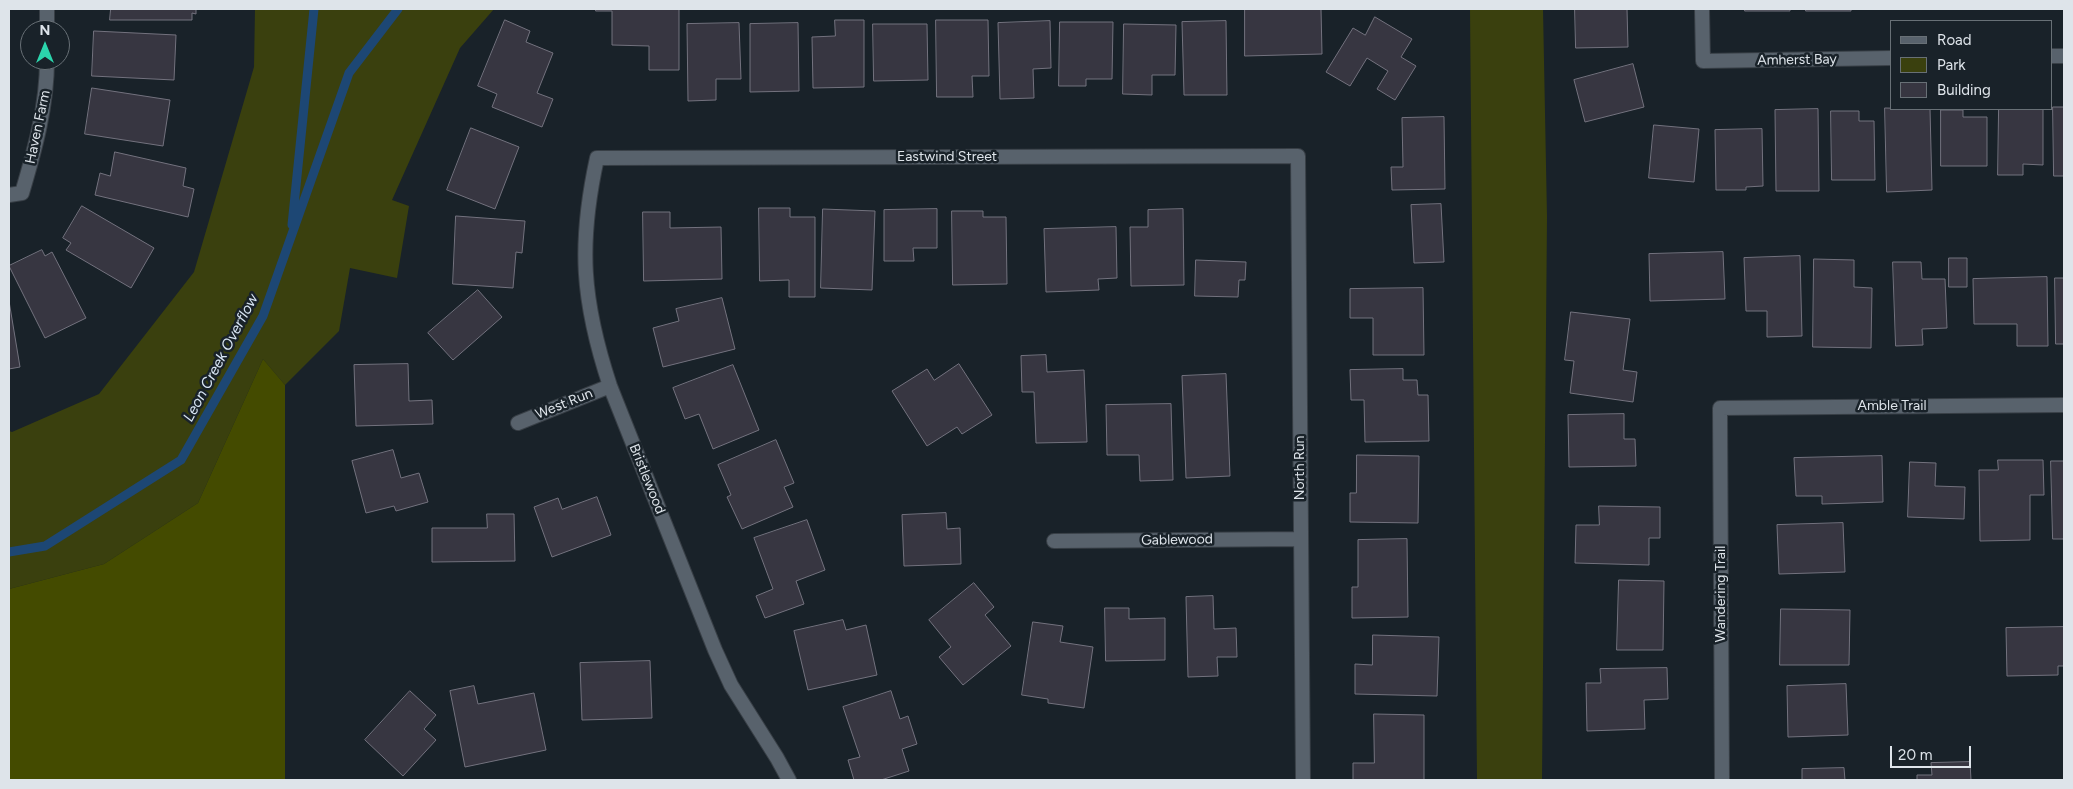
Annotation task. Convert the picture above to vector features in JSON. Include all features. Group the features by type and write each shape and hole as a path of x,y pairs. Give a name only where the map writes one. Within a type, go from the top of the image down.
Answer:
{"street":[{"name":"Amherst Bay","path":"1702,9 1703,61 1890,58"},
{"name":"Haven Farm","path":"15,194 40,133 47,70"},
{"name":"Eastwind Street","path":"597,158 1298,156"},
{"name":"North Run","path":"1298,156 1303,780"},
{"name":"Bristlewood","path":"597,158 589,196 585,234 585,271 589,308 597,346 610,386 719,659 731,684 777,758 788,780"},
{"name":"West Run","path":"518,423 610,386"},
{"name":"Amble Trail","path":"1720,408 2064,405"},
{"name":"Wandering Trail","path":"1720,408 1722,780"},
{"name":"Gablewood","path":"1054,541 1301,539"}],"green space":[{"path":"255,9 494,9 460,48 392,200 409,206 397,278 350,268 339,331 285,385 263,359 198,503 104,564 9,589 9,431 12,432 99,394 194,272 254,67"},
{"path":"1470,9 1543,9 1547,217 1542,780 1477,780"},
{"path":"263,359 285,385 285,780 9,780 9,589 104,564 198,503"}],"building":[{"path":"111,9 196,9 196,14 192,13 192,20 110,20"},
{"path":"596,9 679,9 679,70 649,70 649,46 612,45 612,11 596,11"},
{"path":"1245,9 1321,9 1322,54 1245,56"},
{"path":"1575,9 1627,9 1628,47 1576,48"},
{"path":"1745,9 1790,9 1790,11 1745,11"},
{"path":"1806,9 1851,9 1851,11 1806,11"},
{"path":"1375,17 1412,39 1401,57 1416,66 1395,100 1377,89 1388,71 1367,58 1350,86 1326,72 1353,28 1365,35"},
{"path":"505,20 530,31 526,42 553,53 537,93 553,99 542,127 492,107 497,94 478,86"},
{"path":"835,20 864,20 864,87 813,88 812,37 835,36"},
{"path":"936,20 988,20 989,76 972,76 973,97 937,97"},
{"path":"1050,21 1051,68 1033,69 1034,98 1000,99 998,23"},
{"path":"1226,21 1227,95 1184,95 1182,22"},
{"path":"1060,22 1113,22 1112,79 1086,79 1086,86 1059,86"},
{"path":"739,23 741,79 716,79 716,100 688,101 687,24"},
{"path":"798,23 799,91 750,92 750,24"},
{"path":"873,24 927,24 928,80 874,81"},
{"path":"1124,24 1176,25 1175,75 1152,75 1152,95 1123,94"},
{"path":"94,31 176,35 174,80 92,76"},
{"path":"1633,64 1644,107 1585,122 1574,80"},
{"path":"92,88 170,100 163,146 85,134"},
{"path":"2053,107 2064,107 2064,176 2054,176"},
{"path":"1885,108 1890,108 1890,110 1930,110 1932,190 1887,192"},
{"path":"1818,109 1819,191 1776,191 1775,110"},
{"path":"1941,110 1963,110 1963,117 1987,117 1987,166 1941,166"},
{"path":"1999,110 2043,110 2043,165 2023,164 2023,175 1998,175"},
{"path":"1831,111 1859,111 1859,121 1874,121 1875,180 1832,180"},
{"path":"1444,117 1445,189 1392,190 1391,167 1403,167 1402,118"},
{"path":"1654,125 1699,129 1694,182 1649,178"},
{"path":"471,128 519,147 495,209 447,190"},
{"path":"1762,129 1763,186 1746,187 1746,190 1716,190 1715,130"},
{"path":"115,152 186,168 183,186 194,189 188,217 95,195 100,173 110,176"},
{"path":"1441,204 1444,262 1414,263 1411,205"},
{"path":"82,206 154,248 131,288 66,250 71,243 63,238"},
{"path":"759,208 790,208 790,217 815,217 815,297 789,297 789,280 760,281"},
{"path":"823,209 875,211 872,290 821,288"},
{"path":"937,209 937,248 913,248 914,261 884,261 884,210"},
{"path":"1183,209 1184,285 1131,286 1130,227 1148,227 1148,210"},
{"path":"952,211 983,211 983,217 1006,217 1007,284 953,285"},
{"path":"643,212 670,212 670,228 721,227 722,279 644,281"},
{"path":"456,216 525,221 522,253 516,252 513,288 453,284"},
{"path":"1116,227 1117,278 1098,279 1099,290 1046,292 1044,229"},
{"path":"42,250 45,256 52,252 86,318 45,338 9,266"},
{"path":"1723,252 1725,299 1650,301 1649,254"},
{"path":"1800,256 1802,336 1767,337 1767,311 1746,311 1744,258"},
{"path":"1949,258 1967,258 1967,287 1949,287"},
{"path":"1814,259 1854,260 1854,287 1872,288 1871,348 1813,347"},
{"path":"1196,260 1246,262 1245,280 1239,280 1238,297 1195,296"},
{"path":"1893,262 1921,262 1922,279 1945,279 1947,328 1922,329 1923,345 1896,346"},
{"path":"2047,277 2048,346 2017,346 2017,324 1974,324 1973,279"},
{"path":"2055,278 2064,278 2064,344 2056,344"},
{"path":"1423,288 1424,355 1373,355 1373,318 1350,318 1350,289"},
{"path":"478,290 502,317 453,360 428,333"},
{"path":"722,298 735,349 663,367 653,328 679,321 676,309"},
{"path":"9,301 20,367 9,369"},
{"path":"1571,312 1630,319 1623,370 1637,372 1633,402 1570,393 1574,361 1565,360"},
{"path":"1046,355 1047,372 1084,370 1087,442 1036,443 1034,392 1022,392 1021,356"},
{"path":"408,364 409,401 432,400 433,424 356,426 354,365"},
{"path":"959,364 992,415 962,434 957,427 927,446 892,391 927,369 934,380"},
{"path":"733,365 759,430 713,449 699,414 685,419 673,388"},
{"path":"1403,369 1403,380 1417,380 1418,395 1428,395 1429,441 1365,442 1364,400 1351,400 1350,370"},
{"path":"1226,374 1230,476 1186,478 1182,376"},
{"path":"1171,404 1173,480 1140,481 1139,455 1107,455 1106,405"},
{"path":"1624,414 1624,439 1635,439 1636,466 1569,467 1568,415"},
{"path":"776,440 794,483 784,487 793,507 742,529 727,497 731,495 718,465"},
{"path":"393,450 401,478 419,473 428,502 396,511 394,506 366,513 352,461"},
{"path":"1357,455 1419,456 1418,523 1350,522 1350,493 1356,493"},
{"path":"1882,456 1883,502 1822,504 1822,496 1796,496 1794,458"},
{"path":"1998,460 2043,460 2044,495 2030,495 2030,540 1980,541 1979,470 1998,470"},
{"path":"2051,461 2064,461 2064,539 2053,539"},
{"path":"1910,462 1936,463 1935,486 1965,487 1964,519 1908,517"},
{"path":"597,497 611,535 552,557 534,507 558,498 562,509"},
{"path":"1599,506 1660,507 1660,538 1649,538 1649,565 1575,563 1576,525 1599,525"},
{"path":"946,513 947,529 960,528 961,564 904,566 902,515"},
{"path":"487,514 514,514 515,561 432,562 432,528 487,528"},
{"path":"807,520 825,570 796,581 804,604 765,618 756,596 773,589 754,538"},
{"path":"1843,523 1845,572 1779,574 1777,525"},
{"path":"1407,539 1408,617 1352,618 1352,587 1358,587 1358,540"},
{"path":"1619,580 1664,581 1663,650 1617,650"},
{"path":"974,583 994,607 985,615 1011,646 963,685 939,657 951,647 929,620"},
{"path":"1213,596 1214,629 1236,628 1237,657 1217,657 1218,676 1188,677 1186,597"},
{"path":"1105,608 1129,608 1129,619 1165,618 1165,660 1106,661"},
{"path":"1781,609 1850,610 1849,665 1780,665"},
{"path":"843,620 846,630 866,625 877,675 808,690 794,631"},
{"path":"1033,622 1063,626 1060,642 1093,647 1084,708 1048,703 1048,699 1022,695"},
{"path":"2064,627 2064,666 2058,666 2058,675 2007,676 2006,628"},
{"path":"1373,635 1439,637 1437,696 1355,694 1355,664 1372,665"},
{"path":"650,661 652,718 582,720 580,663"},
{"path":"1667,668 1668,699 1644,700 1645,729 1587,731 1586,683 1601,683 1600,669"},
{"path":"1846,684 1848,735 1788,737 1787,686"},
{"path":"474,686 478,704 534,693 546,750 465,767 450,691"},
{"path":"410,691 436,715 424,729 436,740 403,776 365,740"},
{"path":"891,691 900,719 908,716 917,744 902,749 909,771 881,780 854,780 848,760 860,757 843,707"},
{"path":"1374,714 1424,715 1424,780 1353,780 1353,763 1374,763"},
{"path":"1970,762 1971,780 1917,780 1917,775 1932,775 1931,763"},
{"path":"1844,768 1845,780 1802,780 1802,769"}],"waterway":[{"path":"292,225 314,9"},
{"name":"Leon Creek Overflow","path":"9,552 45,546 181,460 263,316 349,73 398,9"}]}
